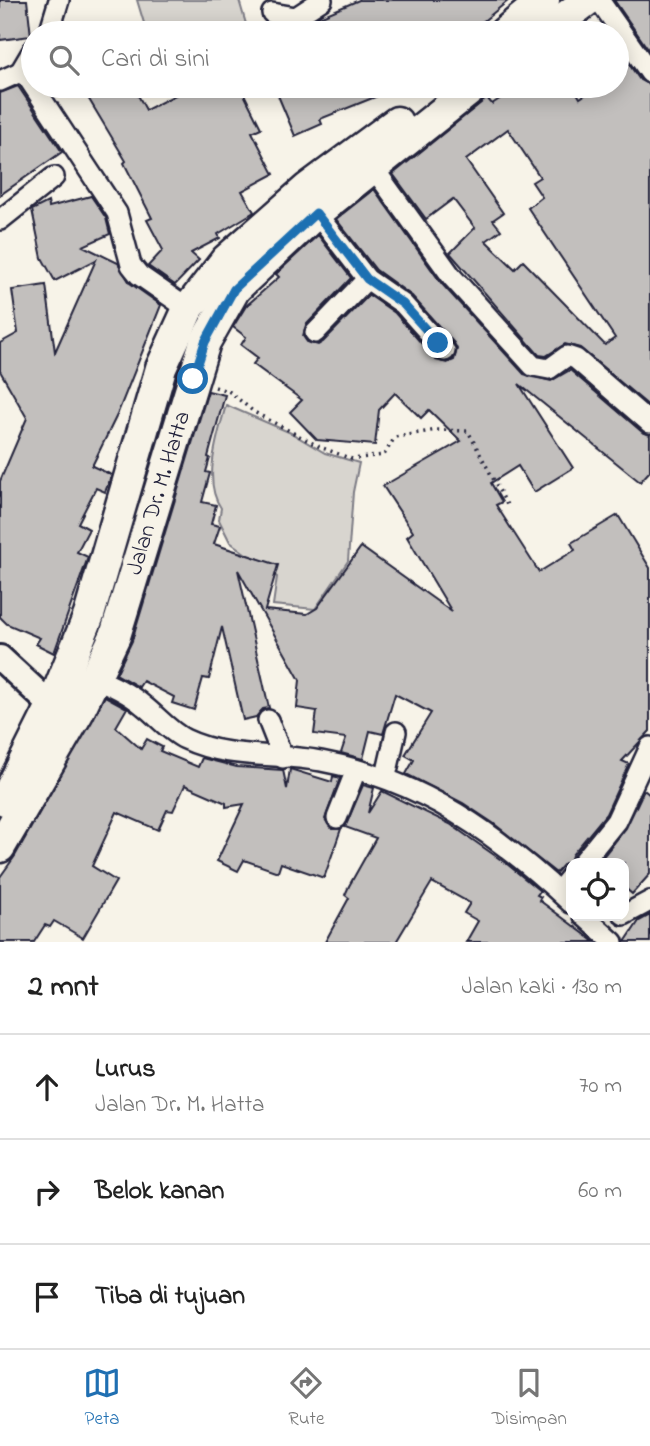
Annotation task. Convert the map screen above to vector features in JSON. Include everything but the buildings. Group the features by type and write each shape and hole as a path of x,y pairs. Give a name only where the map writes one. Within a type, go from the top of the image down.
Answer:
{"main road":[{"path":"518,21 544,0"},
{"path":"560,21 588,0"},
{"name":"Jalan Dr. M. Hatta","path":"44,749 52,706 89,615 160,368 188,309 226,260 308,188 424,98"},
{"name":"Jalan Dr. M. Hatta","path":"44,749 78,713 115,636 205,342 234,289 316,213 460,98"},
{"path":"0,809 44,749"},
{"path":"0,847 44,749"}],"street":[{"path":"53,21 59,0"},
{"path":"272,13 296,17 322,0"},
{"path":"599,0 614,21"},
{"path":"629,43 650,73"},
{"path":"0,81 20,72"},
{"path":"41,98 117,213 131,265 139,275 188,309"},
{"path":"372,166 452,277 533,366 549,369 567,356 576,359 650,423"},
{"path":"0,220 54,177"},
{"path":"316,213 367,279 403,304 444,351"},
{"path":"315,332 367,279"},
{"path":"0,658 52,706"},
{"path":"93,677 142,704 184,739 225,752 320,760 386,776 485,829 566,889"},
{"path":"268,720 283,758"},
{"path":"386,776 396,732"},
{"path":"586,858 616,821 650,747"},
{"path":"337,818 356,770"},
{"path":"629,912 650,901"},
{"path":"589,921 607,937 619,921"}],"path":[{"path":"193,379 230,392 254,412 320,447 352,459 384,455 396,436 436,430 468,431 507,505"}],"shaded area":[{"path":"137,0 239,0 245,21 143,21"},
{"path":"226,405 291,433 325,453 359,463 353,492 348,561 315,609 273,605 277,577 230,542 219,520 221,508 215,497 212,472"}],"route":[{"path":"193,379 205,342 234,289 316,213 342,243 367,279 403,304 438,343"}]}
